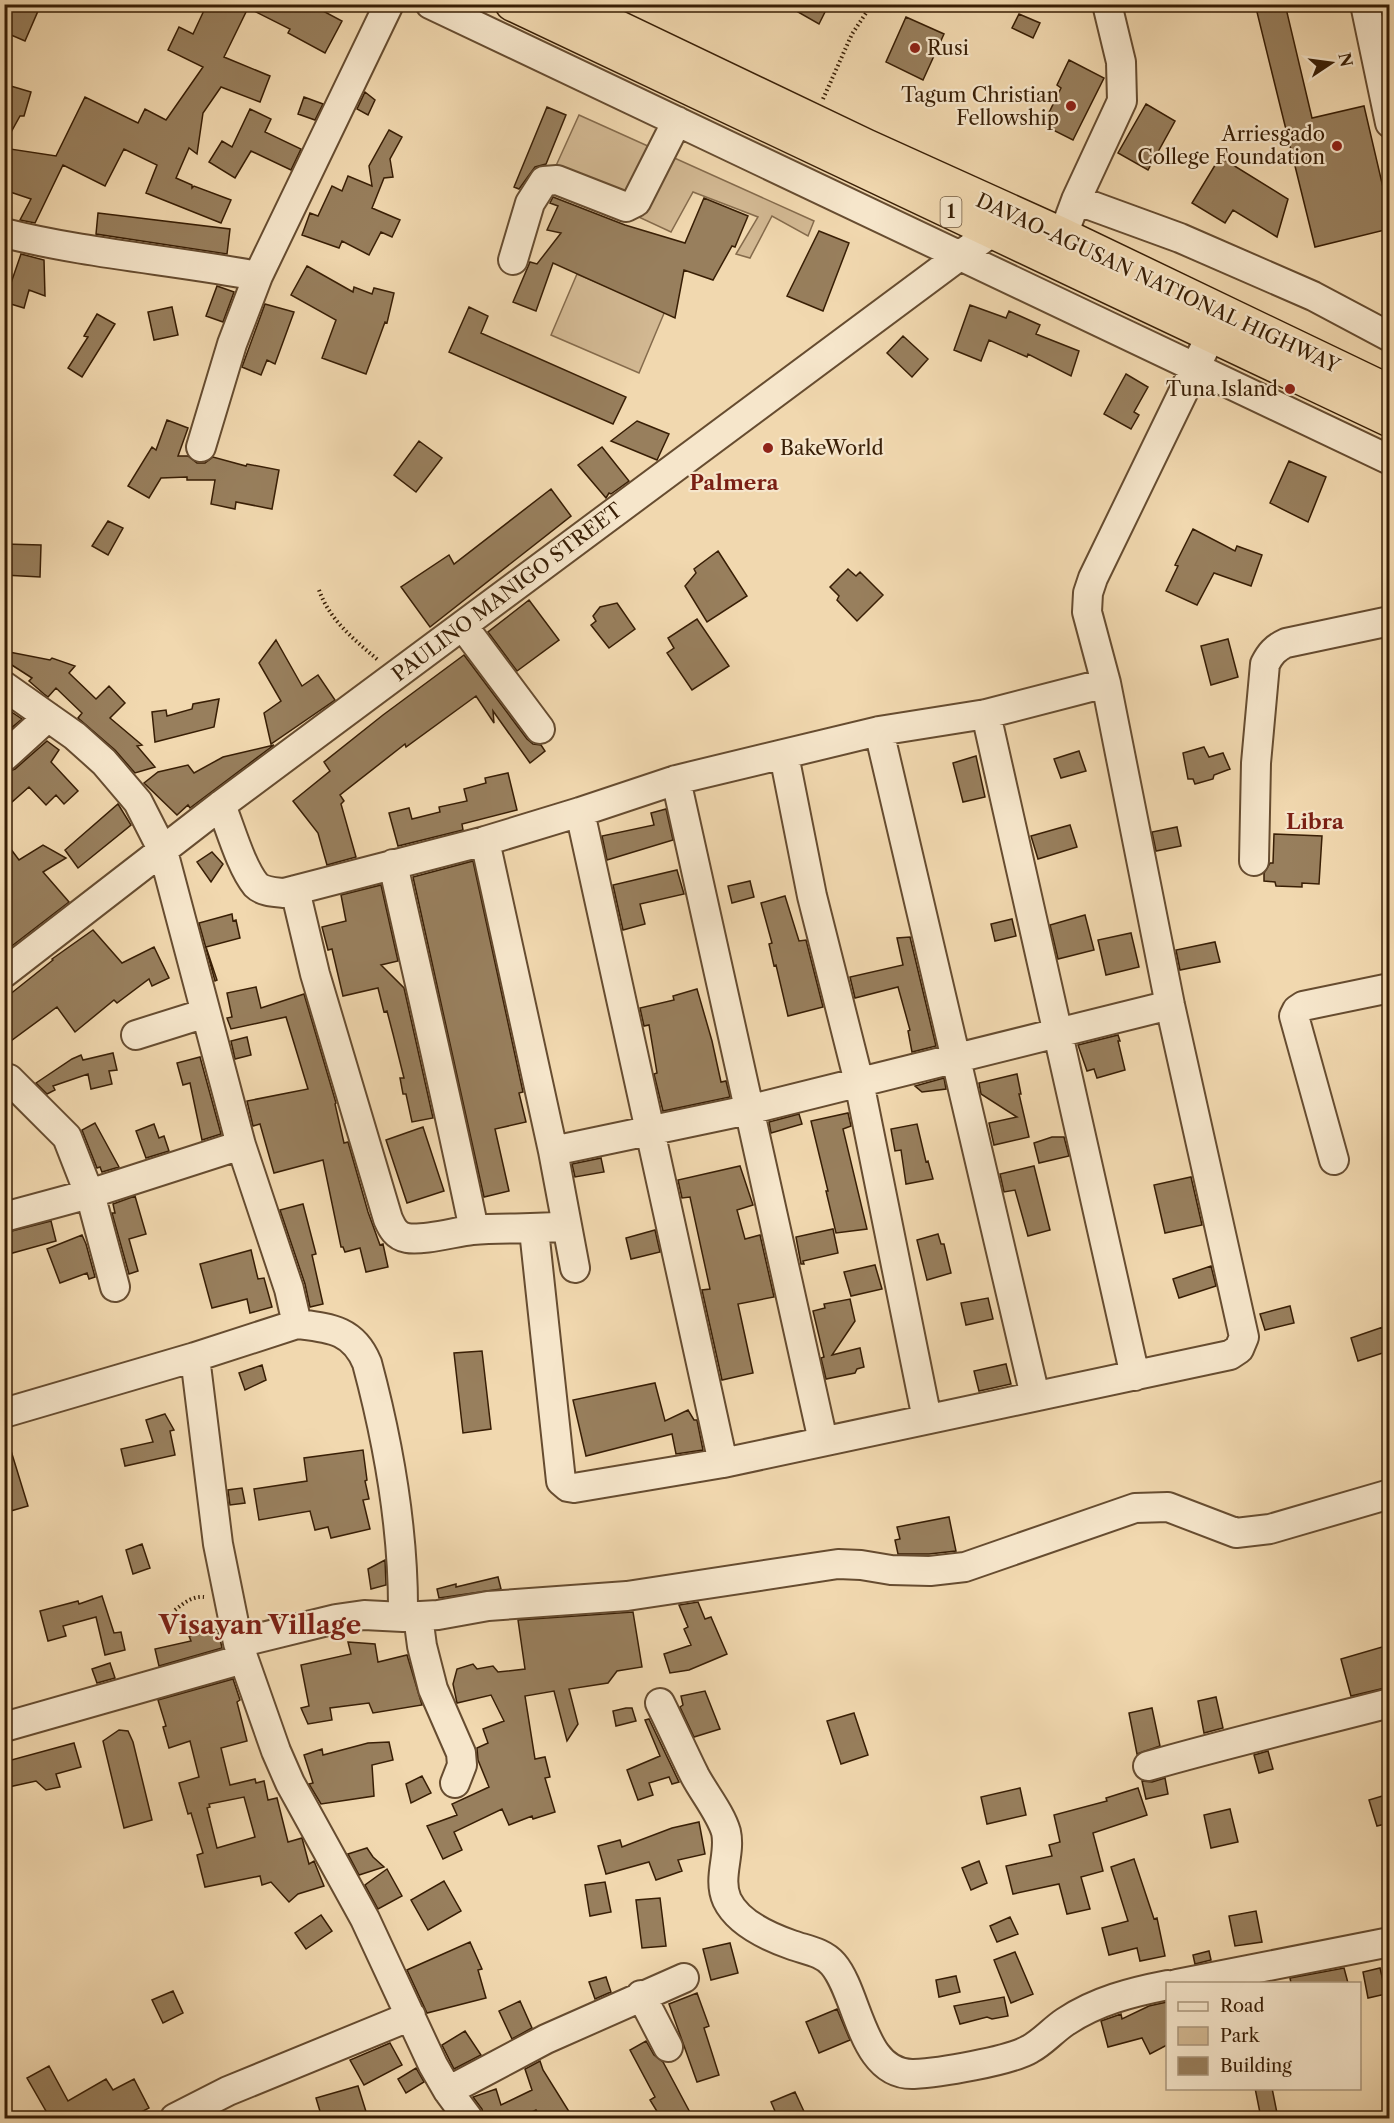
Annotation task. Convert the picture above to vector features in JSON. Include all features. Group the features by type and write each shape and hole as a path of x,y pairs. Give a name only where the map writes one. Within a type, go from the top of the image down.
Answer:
{"highway":[{"name":"DAVAO-AGUSAN NATIONAL HIGHWAY","path":"512,4 998,220 1063,235 1389,392"},
{"name":"DAVAO-AGUSAN NATIONAL HIGHWAY","path":"569,4 814,122 1211,335 1389,420"}],"street":[{"path":"201,447 229,355 258,276 389,4"},
{"path":"430,4 1389,460"},
{"path":"1063,235 1076,200 1122,101 1121,62 1107,4"},
{"path":"1365,4 1389,123"},
{"path":"513,260 530,203 544,181 557,180 626,207 636,202 677,121"},
{"path":"1076,200 1180,238 1313,297 1389,337"},
{"name":"PAULINO MANIGO STREET","path":"4,973 221,805 959,256 998,220"},
{"path":"4,233 123,256 217,268 258,276"},
{"path":"534,1230 561,1481 568,1487 574,1488 723,1463 1135,1376 1230,1355 1239,1349 1244,1337 1170,1005 1106,683 1087,612 1088,593 1093,578 1211,335"},
{"path":"1254,861 1256,763 1265,664 1268,657 1274,649 1286,643 1389,621"},
{"path":"463,626 540,729"},
{"path":"221,805 244,863 257,885 262,889 284,893 485,841 676,780 879,731 986,714 1106,683"},
{"path":"4,686 75,736 104,762 138,802 164,851 240,1145 289,1289 297,1324"},
{"path":"986,714 1135,1376"},
{"path":"4,757 48,717"},
{"path":"879,731 1035,1396"},
{"path":"784,755 813,896 859,1082 927,1419"},
{"path":"676,780 823,1441"},
{"path":"580,812 723,1463"},
{"path":"485,841 553,1151 575,1268"},
{"path":"393,864 474,1230"},
{"path":"296,890 315,974 393,1230 398,1235 410,1239 474,1230 534,1230 566,1226"},
{"path":"1334,1160 1294,1016 1302,1006 1389,988"},
{"path":"553,1151 748,1110 1170,1005"},
{"path":"136,1035 206,1013"},
{"path":"9,1079 68,1137 89,1194 115,1287"},
{"path":"4,1217 89,1194 240,1145"},
{"path":"4,1413 195,1357 297,1324 325,1327 354,1341 362,1351 367,1363 387,1447 410,1616 422,1646 433,1689 461,1753 462,1765 455,1783"},
{"path":"195,1357 218,1544 230,1606 241,1651 276,1751 290,1783 364,1919 433,2066 468,2118"},
{"path":"4,1727 336,1618 452,1613 488,1606 627,1596 838,1564 891,1570 930,1571 965,1567 1135,1508 1168,1507 1236,1533 1255,1532 1389,1494"},
{"path":"660,1703 695,1776 726,1832 724,1891 734,1911 758,1930 790,1945 817,1953 832,1962 846,1988 873,2052 885,2064 901,2072 913,2074 1016,2055 1029,2050 1066,2021 1102,2003 1166,1985"},
{"path":"1148,1766 1389,1703"},
{"path":"1182,1982 1389,1942"},
{"path":"448,2091 546,2039 641,1995 684,1978"},
{"path":"641,1995 668,2047"},
{"path":"175,2118 228,2091 411,2016"}],"path":[{"path":"814,122 852,34 872,4"},
{"path":"319,590 322,600 344,631 394,676"},
{"path":"175,1610 197,1596 215,1599 230,1606"}],"green space":[{"path":"579,115 814,221 808,236 772,216 750,258 736,254 758,217 693,192 671,232 568,184 540,201"},
{"path":"577,274 665,311 639,373 551,335"}],"building":[{"path":"4,4 23,4 38,11 25,41 4,32"},
{"path":"207,4 310,4 342,21 325,53 288,33 290,29 248,8 224,57 270,76 260,102 221,87 203,113 197,154 189,148 176,178 192,185 192,188 194,186 231,200 221,223 146,193 157,165 124,149 105,186 63,165 35,223 20,220 31,199 4,190 4,148 56,156 85,97 138,123 145,109 166,120 203,67 168,50 179,27 193,34"},
{"path":"784,4 829,4 819,24"},
{"path":"1255,4 1285,4 1312,118 1364,106 1389,213 1389,229 1315,247"},
{"path":"1019,14 1040,23 1033,38 1012,28"},
{"name":"Rusi","path":"906,17 944,34 923,80 886,62"},
{"name":"Tagum Christian Fellowship","path":"1069,60 1104,78 1073,140 1043,125 1061,88 1057,85"},
{"path":"4,84 31,92 24,116 20,116 4,145"},
{"path":"365,92 375,100 368,115 357,109"},
{"path":"304,97 323,104 315,120 298,114"},
{"path":"1146,104 1175,121 1148,170 1118,153"},
{"path":"547,107 566,115 546,164 535,167 519,189 514,187"},
{"path":"250,109 271,119 265,132 301,149 291,170 251,151 235,178 209,162 222,141 232,147"},
{"path":"389,130 402,137 390,159 393,177 384,178 372,208 400,220 392,237 381,232 369,255 342,241 339,248 302,235 310,213 318,216 332,186 342,191 348,176 372,186 369,166"},
{"path":"1220,157 1288,199 1277,237 1233,210 1225,223 1192,203"},
{"path":"553,197 625,225 685,243 704,198 748,216 735,247 732,246 713,280 684,270 675,318 553,263 536,311 513,302 530,262 537,264 561,233 547,230 558,206 550,203"},
{"path":"98,213 230,229 227,254 96,234"},
{"path":"819,231 849,243 823,311 787,296"},
{"path":"21,254 44,260 45,296 29,290 24,308 4,302 4,285 10,286"},
{"path":"307,266 353,292 354,287 372,294 374,288 394,293 387,323 385,322 366,374 322,358 336,320 291,295"},
{"path":"217,286 234,292 223,322 206,316"},
{"path":"265,304 294,312 275,364 267,360 261,375 242,367"},
{"path":"970,305 1006,318 1009,311 1040,325 1036,334 1079,351 1071,376 1028,354 1027,357 989,340 981,361 954,350"},
{"path":"172,307 178,335 154,340 148,312"},
{"path":"469,307 488,316 481,333 626,397 613,424 449,352"},
{"path":"97,314 115,324 82,377 68,368 88,337 84,336"},
{"path":"903,336 928,359 912,377 887,353"},
{"path":"1126,374 1148,387 1134,412 1139,415 1131,429 1104,414"},
{"path":"167,420 188,428 178,456 188,456 197,463 205,463 213,457 246,466 247,464 279,470 272,509 236,502 235,509 211,504 215,480 187,480 187,477 161,478 149,498 128,486 152,447 156,450"},
{"path":"637,421 669,434 657,460 611,441"},
{"path":"419,441 442,458 416,492 394,475"},
{"path":"602,447 629,481 611,494 609,493 606,498 578,465"},
{"path":"1289,461 1326,477 1308,522 1270,503"},
{"path":"551,489 571,516 430,627 401,587 449,555 454,564"},
{"path":"108,521 123,528 108,555 92,546"},
{"path":"1193,529 1235,551 1237,546 1262,555 1251,586 1214,573 1197,605 1166,591 1178,566 1175,565"},
{"path":"4,544 41,545 40,577 4,575"},
{"path":"718,551 747,596 707,622 685,586 696,573 694,569"},
{"path":"848,569 856,576 860,572 883,595 857,621 837,600 839,596 830,587"},
{"path":"529,600 559,640 517,671 488,632"},
{"path":"617,603 635,629 609,648 591,625 596,621 593,616 600,607"},
{"path":"697,619 729,666 692,690 667,653 674,648 668,638"},
{"path":"1228,639 1238,677 1211,685 1201,646"},
{"path":"276,640 302,686 318,675 335,700 271,744 264,713 281,701 259,663"},
{"path":"4,651 50,660 52,658 75,666 69,673 96,699 109,686 125,703 110,718 142,745 137,746 155,767 135,773 115,750 78,718 82,713 56,688 48,697 29,681 32,678 4,660"},
{"path":"464,655 527,739 533,744 541,745 545,751 530,763 493,711 494,723 476,696 406,747 405,744 340,795 344,801 341,804 356,857 327,865 318,833 293,801 330,771 324,762"},
{"path":"219,699 214,727 155,742 152,712 166,710 167,716 192,709 193,704"},
{"path":"4,707 22,719 4,734"},
{"path":"47,741 59,750 51,762 78,791 64,804 56,795 46,805 29,787 4,809 4,773 15,769"},
{"path":"274,745 190,808 188,805 177,815 144,783 158,772 188,765 194,773 223,757"},
{"path":"1204,747 1209,757 1223,753 1230,769 1214,775 1213,779 1195,784 1193,779 1188,779 1183,753"},
{"path":"1079,751 1086,771 1061,778 1054,759"},
{"path":"976,756 985,797 963,802 953,763"},
{"path":"508,773 517,810 462,824 463,830 398,846 389,813 409,808 412,819 440,812 439,807 467,801 464,789 486,783 485,778"},
{"path":"118,804 131,825 78,868 65,850"},
{"path":"666,809 673,840 607,860 602,836 654,825 651,813"},
{"path":"1070,825 1077,847 1038,859 1031,836"},
{"path":"1177,827 1181,846 1156,851 1152,832"},
{"path":"1274,834 1322,836 1319,884 1302,883 1302,887 1276,886 1275,882 1264,881 1264,873 1270,863 1273,863"},
{"path":"4,840 19,860 43,845 66,858 43,872 69,902 4,952 4,901 9,897 4,877"},
{"path":"212,852 223,864 211,882 197,862"},
{"path":"473,861 523,1092 519,1093 526,1122 495,1129 509,1191 484,1197 413,877"},
{"path":"677,870 684,894 640,904 645,924 623,930 613,885"},
{"path":"750,881 754,897 732,903 728,886"},
{"path":"381,885 398,961 381,965 404,988 433,1118 412,1122 406,1094 403,1094 400,1078 404,1078 393,1034 378,988 343,996 332,949 328,950 322,927 346,921 341,895"},
{"path":"785,896 799,941 806,940 823,1007 788,1016 776,965 774,966 769,944 772,943 761,903"},
{"path":"232,914 233,921 236,920 240,938 206,947 217,980 215,981 199,923"},
{"path":"1085,915 1094,950 1058,959 1050,925"},
{"path":"1012,919 1016,936 995,941 991,924"},
{"path":"93,930 122,963 154,947 169,978 152,986 149,979 117,1003 114,1000 75,1032 57,1007 4,1046 4,999 52,959"},
{"path":"1131,933 1139,967 1106,975 1098,940"},
{"path":"910,937 936,1046 912,1052 908,1031 910,1030 898,987 855,998 850,977 903,965 897,938"},
{"path":"1215,942 1220,962 1180,970 1176,950"},
{"path":"256,987 261,1008 304,994 336,1103 344,1143 348,1142 368,1212 380,1245 383,1244 388,1267 366,1272 360,1248 345,1252 341,1247 323,1160 274,1173 260,1124 253,1126 247,1101 308,1089 286,1017 231,1029 227,1018 232,1017 227,993"},
{"path":"697,989 721,1082 726,1081 730,1097 663,1111 654,1074 657,1073 649,1025 644,1026 640,1008 674,1000 673,996"},
{"path":"1118,1035 1125,1070 1097,1078 1094,1069 1087,1071 1078,1045"},
{"path":"247,1037 251,1055 235,1059 231,1041"},
{"path":"113,1053 117,1070 109,1071 112,1084 91,1089 88,1074 53,1086 55,1090 47,1094 36,1083 81,1055 83,1060"},
{"path":"200,1057 221,1134 202,1140 190,1083 183,1085 177,1063"},
{"path":"1017,1074 1029,1137 994,1145 989,1123 1017,1117 981,1094 979,1083"},
{"path":"944,1078 946,1089 922,1092 915,1086"},
{"path":"848,1113 851,1126 843,1129 867,1229 836,1233 811,1121"},
{"path":"799,1114 802,1124 771,1133 769,1122"},
{"path":"95,1123 119,1167 102,1172 100,1167 97,1168 82,1130"},
{"path":"154,1124 159,1138 164,1136 169,1151 146,1158 136,1131"},
{"path":"917,1124 926,1162 928,1161 933,1179 906,1184 901,1150 895,1151 891,1129"},
{"path":"423,1127 444,1191 407,1203 386,1140"},
{"path":"1052,1137 1064,1137 1069,1156 1039,1163 1034,1143"},
{"path":"601,1158 604,1172 575,1177 572,1164"},
{"path":"740,1166 753,1205 737,1210 745,1239 760,1235 774,1297 738,1304 753,1373 722,1380 702,1290 710,1289 690,1197 682,1198 678,1180"},
{"path":"1034,1166 1050,1230 1028,1236 1015,1190 1004,1192 1000,1174"},
{"path":"1191,1177 1202,1225 1165,1233 1154,1185"},
{"path":"135,1196 146,1234 129,1239 138,1271 129,1274 112,1213 115,1213 113,1204"},
{"path":"303,1204 316,1254 312,1255 323,1304 310,1307 305,1284 280,1210"},
{"path":"51,1221 56,1241 9,1254 4,1233"},
{"path":"833,1229 838,1253 803,1261 804,1264 801,1264 796,1237"},
{"path":"655,1230 660,1252 631,1259 626,1238"},
{"path":"938,1234 941,1244 944,1244 951,1273 927,1280 917,1240"},
{"path":"82,1235 95,1277 89,1279 87,1273 60,1283 47,1249"},
{"path":"251,1250 258,1279 264,1278 272,1307 250,1313 247,1299 212,1308 200,1264"},
{"path":"875,1265 882,1289 851,1296 844,1272"},
{"path":"1211,1266 1216,1286 1179,1298 1173,1279"},
{"path":"988,1298 993,1319 966,1325 961,1303"},
{"path":"850,1299 855,1321 832,1355 860,1348 864,1367 857,1369 855,1373 826,1379 821,1358 824,1357 813,1311 825,1308 824,1304"},
{"path":"1290,1306 1294,1323 1265,1330 1260,1314"},
{"path":"1383,1327 1389,1351 1358,1361 1351,1338"},
{"path":"482,1351 491,1429 463,1433 454,1353"},
{"path":"1006,1364 1011,1384 979,1391 974,1371"},
{"path":"262,1365 266,1380 245,1390 239,1373"},
{"path":"655,1383 665,1421 688,1410 694,1420 697,1420 703,1450 676,1454 672,1434 586,1456 573,1400"},
{"path":"165,1414 174,1430 170,1431 175,1455 125,1466 121,1449 153,1442 146,1420"},
{"path":"8,1441 28,1506 4,1513 4,1442"},
{"path":"363,1450 369,1499 363,1500 370,1529 331,1538 328,1527 315,1530 310,1511 259,1520 254,1489 307,1481 304,1458"},
{"path":"242,1488 245,1503 230,1505 228,1490"},
{"path":"949,1517 956,1551 898,1554 895,1540 900,1539 897,1527"},
{"path":"142,1544 150,1568 133,1574 126,1550"},
{"path":"385,1560 386,1585 371,1589 368,1569"},
{"path":"498,1577 501,1589 439,1598 437,1589"},
{"path":"102,1596 114,1633 121,1632 125,1650 105,1655 96,1617 63,1626 66,1636 48,1641 40,1611 78,1601 79,1604"},
{"path":"698,1602 705,1619 711,1617 727,1654 689,1670 670,1673 664,1654 691,1645 684,1629 688,1627 679,1605"},
{"path":"633,1612 642,1667 617,1671 608,1683 569,1689 578,1724 567,1741 554,1691 525,1696 535,1759 545,1757 550,1777 545,1778 555,1812 533,1819 532,1816 509,1825 502,1809 454,1832 462,1850 443,1859 427,1826 457,1815 452,1804 489,1787 478,1760 477,1748 488,1743 483,1729 504,1721 491,1695 457,1703 453,1684 457,1669 473,1664 477,1669 493,1666 498,1672 525,1669 518,1620"},
{"path":"218,1629 222,1648 159,1666 155,1649 191,1641 189,1636"},
{"path":"348,1642 375,1644 378,1662 407,1655 422,1705 373,1713 369,1703 330,1708 332,1720 308,1724 301,1708 309,1706 301,1665 351,1654"},
{"path":"1389,1645 1389,1687 1351,1696 1341,1659"},
{"path":"110,1663 115,1678 97,1683 92,1669"},
{"path":"233,1679 240,1700 237,1702 247,1741 221,1748 230,1785 255,1779 256,1783 264,1781 268,1800 277,1798 288,1842 302,1838 309,1864 314,1861 324,1886 298,1894 289,1902 271,1882 262,1885 260,1876 205,1887 197,1855 203,1853 179,1783 199,1777 190,1741 169,1748 163,1727 166,1726 158,1700","holes":["244,1797 255,1837 217,1848 207,1808 210,1807 209,1804"]},
{"path":"705,1691 720,1729 694,1737 680,1707 683,1705 681,1696"},
{"path":"1216,1697 1223,1728 1204,1733 1198,1701"},
{"path":"632,1708 636,1721 616,1726 613,1711"},
{"path":"1152,1708 1160,1746 1137,1754 1129,1713"},
{"path":"854,1713 868,1755 841,1764 827,1721"},
{"path":"649,1719 679,1782 672,1784 669,1777 649,1783 653,1795 638,1800 627,1770 660,1756 645,1720"},
{"path":"119,1730 128,1731 133,1742 152,1820 124,1828 103,1741"},
{"path":"389,1742 393,1760 372,1765 374,1796 321,1804 309,1784 313,1783 304,1755 322,1749 323,1755 368,1743"},
{"path":"74,1743 81,1767 56,1774 60,1787 46,1790 36,1781 4,1788 4,1762"},
{"path":"1268,1751 1273,1769 1259,1773 1254,1755"},
{"path":"422,1776 431,1793 411,1803 406,1784"},
{"path":"1165,1778 1168,1794 1146,1799 1142,1781 1152,1782"},
{"path":"1020,1788 1026,1815 987,1824 981,1797"},
{"path":"1138,1788 1147,1815 1093,1833 1103,1871 1081,1877 1090,1909 1067,1914 1059,1884 1013,1894 1006,1866 1052,1856 1049,1845 1060,1842 1054,1815 1107,1801 1106,1798"},
{"path":"1389,1794 1389,1823 1377,1826 1369,1800"},
{"path":"1230,1809 1238,1842 1211,1848 1204,1815"},
{"path":"699,1822 705,1854 678,1860 682,1871 656,1880 649,1862 606,1874 598,1846 620,1840 622,1847 672,1828"},
{"path":"367,1848 384,1867 359,1875 348,1854"},
{"path":"1134,1859 1154,1919 1157,1918 1165,1956 1140,1961 1137,1948 1109,1955 1102,1928 1128,1921 1111,1867"},
{"path":"979,1861 987,1883 971,1890 962,1868"},
{"path":"387,1869 402,1896 378,1909 365,1885"},
{"path":"444,1881 461,1911 428,1930 411,1900"},
{"path":"605,1882 611,1912 590,1916 585,1885"},
{"path":"660,1898 666,1946 642,1948 636,1900"},
{"path":"1256,1911 1262,1942 1235,1946 1229,1916"},
{"path":"321,1915 332,1931 306,1949 295,1933"},
{"path":"1010,1917 1018,1934 997,1942 990,1926"},
{"path":"470,1942 482,1969 478,1970 486,1998 427,2013 407,1970"},
{"path":"730,1943 738,1973 711,1980 703,1949"},
{"path":"1209,1951 1211,1960 1195,1964 1193,1955"},
{"path":"1015,1952 1033,1994 1011,2003 994,1960"},
{"path":"1344,1968 1348,1982 1291,1982 1290,1978"},
{"path":"1380,1968 1386,1994 1368,1998 1363,1972"},
{"path":"956,1976 960,1992 939,1997 936,1980"},
{"path":"606,1977 611,1992 595,1999 589,1982"},
{"path":"173,1991 183,2013 163,2023 152,2000"},
{"path":"697,1993 709,2026 704,2028 719,2075 697,2082 669,2004"},
{"path":"1004,1997 1008,2016 992,2019 987,2017 960,2024 954,2006"},
{"path":"520,2001 532,2028 512,2039 499,2011"},
{"path":"1166,2002 1166,2046 1150,2054 1142,2038 1108,2047 1101,2021 1121,2014 1122,2019 1149,2006"},
{"path":"837,2009 850,2040 819,2053 806,2022"},
{"path":"465,2031 481,2055 454,2069 442,2045"},
{"path":"646,2041 654,2055 663,2062 693,2118 661,2118 650,2100 655,2097 630,2050"},
{"path":"390,2043 402,2065 364,2085 350,2060"},
{"path":"540,2061 543,2070 573,2118 541,2118 536,2110 519,2118 484,2118 482,2109 473,2097 496,2089 501,2105 532,2090 525,2069"},
{"path":"49,2066 68,2101 106,2079 113,2090 134,2079 149,2108 130,2118 50,2118 27,2078"},
{"path":"416,2068 424,2082 406,2093 398,2079"},
{"path":"358,2086 368,2118 322,2118 316,2098"},
{"path":"1255,2090 1272,2090 1278,2118 1261,2118"},
{"path":"795,2092 807,2118 778,2118 771,2102"}],"place":[{"name":"Rusi","path":"915,48"},
{"name":"Tagum Christian Fellowship","path":"1071,106"},
{"name":"Arriesgado College Foundation","path":"1337,146"},
{"name":"Tuna Island","path":"1290,389"},
{"name":"BakeWorld","path":"768,448"}],"district":[{"name":"Palmera","path":"734,482"},
{"name":"Libra","path":"1315,821"},
{"name":"Visayan Village","path":"260,1625"}]}
